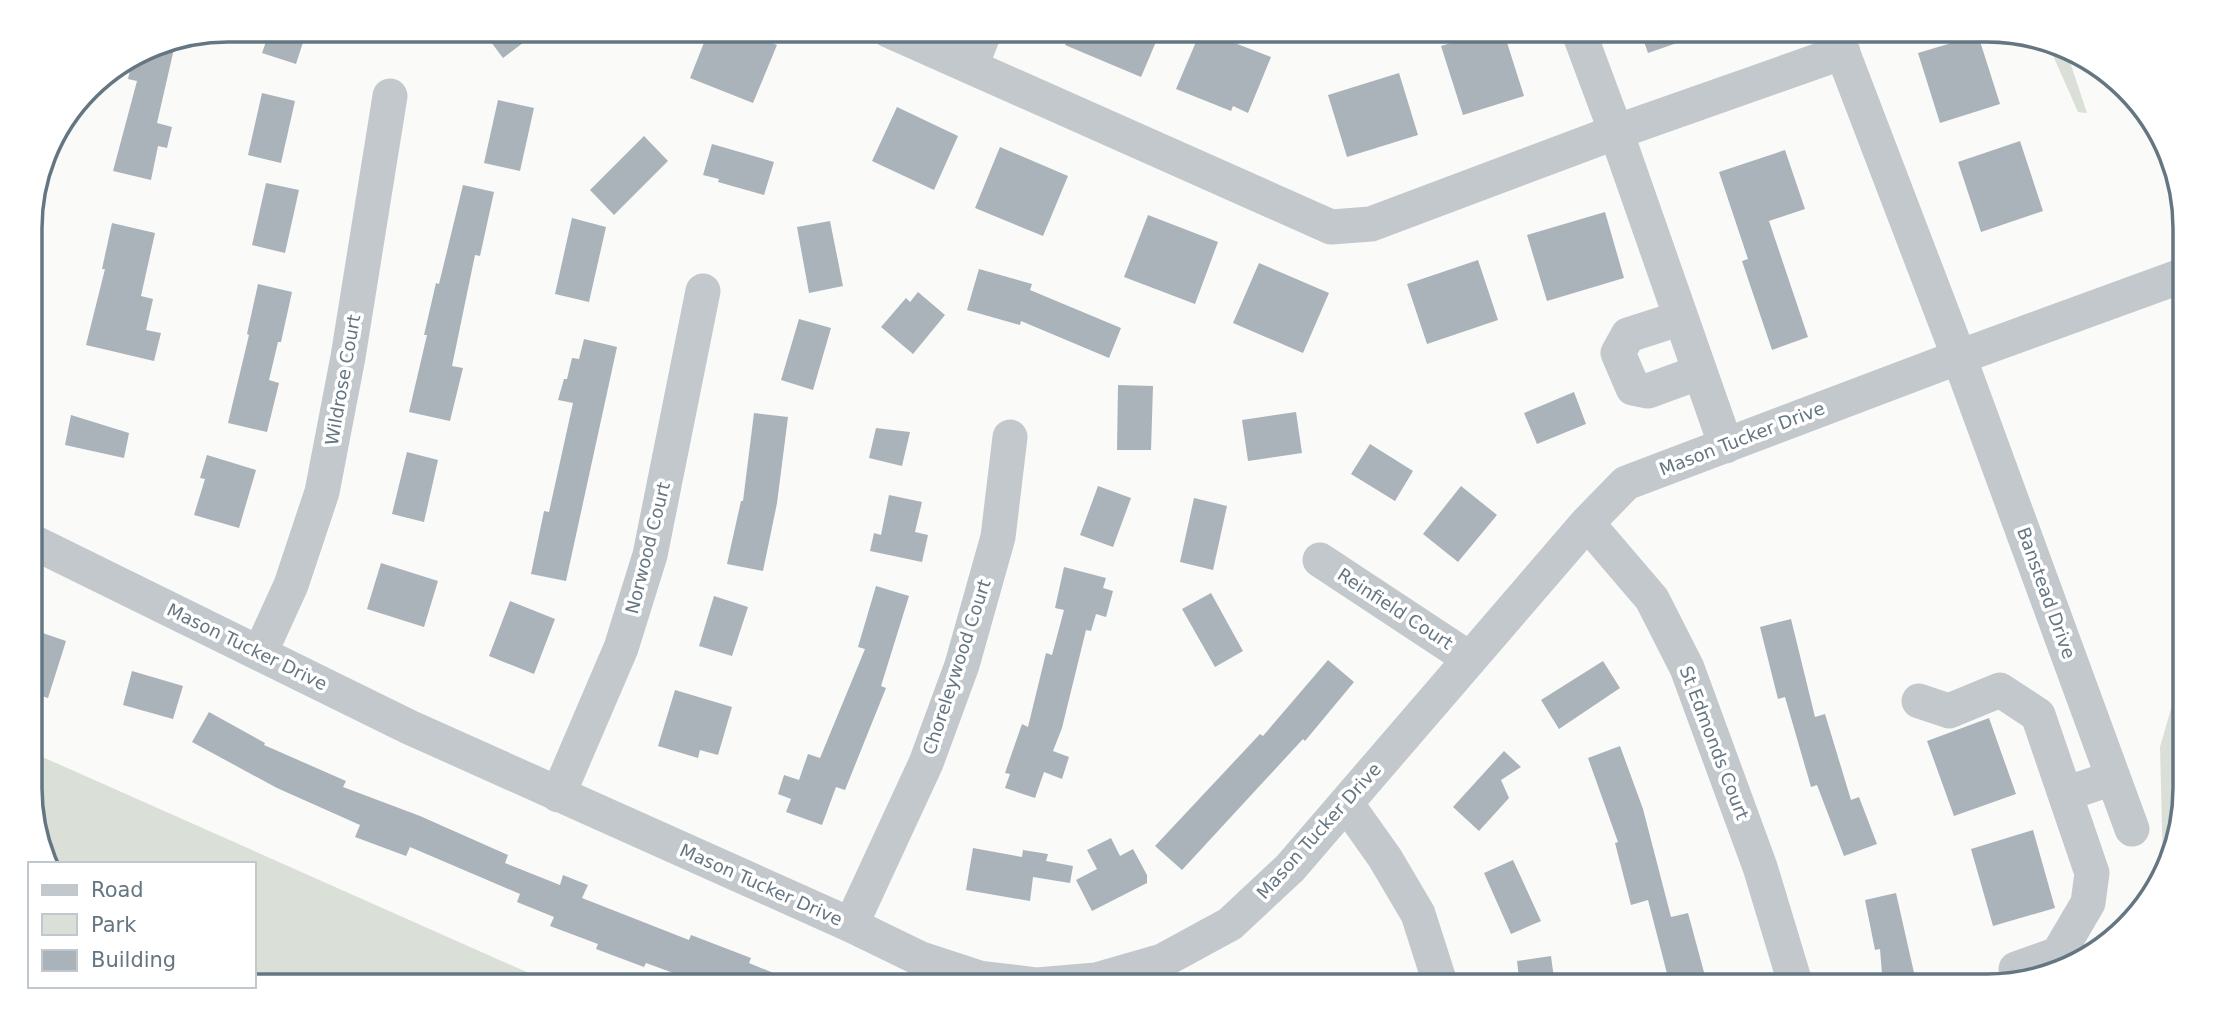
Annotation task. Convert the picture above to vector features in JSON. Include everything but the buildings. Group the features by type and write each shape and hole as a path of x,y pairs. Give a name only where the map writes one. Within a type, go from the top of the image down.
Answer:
{"street":[{"path":"916,42 1331,227 1371,224 1616,132 1837,42"},
{"path":"971,66 980,42"},
{"path":"1582,42 1726,446"},
{"name":"Banstead Drive","path":"1839,42 1959,357 2132,830"},
{"name":"Wildrose Court","path":"260,653 291,585 322,492 348,357 390,96"},
{"name":"Mason Tucker Drive","path":"1114,974 1162,961 1230,924 1290,868 1587,523 1626,484 2173,279"},
{"name":"Norwood Court","path":"558,794 621,648 650,555 703,291"},
{"path":"1681,318 1628,335 1618,353 1633,388 1648,391 1700,372"},
{"name":"Choreleywood Court","path":"851,925 926,763 962,665 998,537 1010,437"},
{"name":"St Edmonds Court","path":"1587,523 1652,599 1687,668 1760,867 1792,974"},
{"name":"Mason Tucker Drive","path":"42,546 409,727 921,958 967,974"},
{"name":"Reinfield Court","path":"1320,560 1470,659"},
{"path":"1919,702 1949,711 2000,691 2038,715 2092,873 2088,903 2058,954 2016,969"},
{"path":"2065,794 2113,778"},
{"path":"1346,803 1385,858 1418,914 1437,974"}],"green space":[{"path":"2052,54 2070,62 2087,113 2078,112"},
{"path":"2173,702 2173,788 2163,849 2160,747"},
{"path":"42,757 531,974 256,974 256,862 58,862 48,836 44,812"}]}
